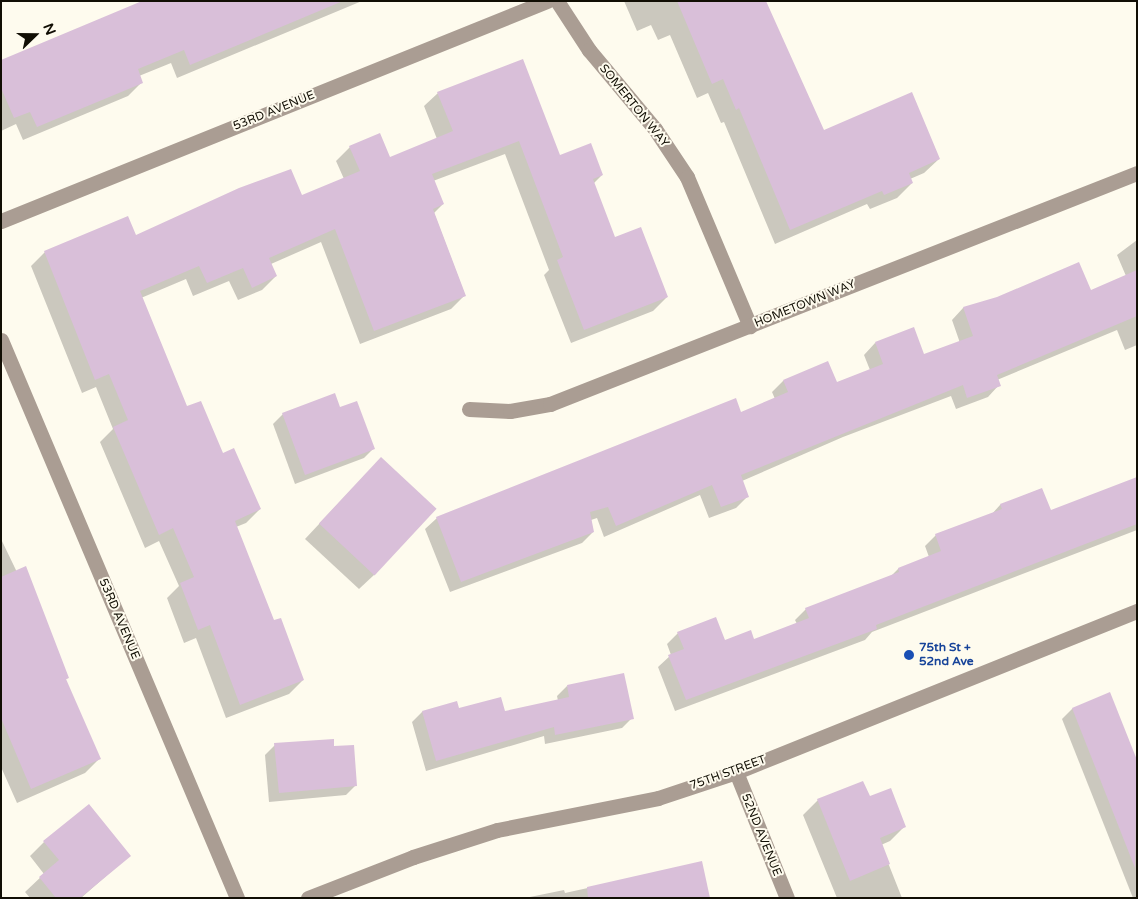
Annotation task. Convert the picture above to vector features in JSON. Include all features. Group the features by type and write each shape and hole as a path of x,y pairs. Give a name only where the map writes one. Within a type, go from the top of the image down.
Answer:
{"street":[{"name":"53RD AVENUE","path":"1,221 547,1"},
{"name":"SOMERTON WAY","path":"557,1 589,50 655,129 687,178 750,326"},
{"name":"HOMETOWN WAY","path":"469,410 510,411 550,404 1137,173"},
{"name":"53RD AVENUE","path":"1,340 237,898"},
{"name":"75TH STREET","path":"308,898 413,857 497,830 658,798 736,772 1137,611"},
{"name":"52ND AVENUE","path":"736,772 787,898"}],"building":[{"path":"142,1 343,1 190,65 184,50 138,69 143,83 37,127 30,112 14,118 1,88 1,60"},
{"path":"677,1 766,1 824,130 912,92 940,159 909,173 913,183 884,195 882,191 790,230 739,108 736,110 723,79 712,84"},
{"path":"523,59 560,155 591,143 603,175 593,179 615,237 641,227 668,297 584,330 557,260 563,257 519,141 432,174 444,204 433,209 466,296 374,331 335,229 269,258 277,276 252,288 243,268 207,283 199,266 140,291 187,406 201,401 223,453 234,448 261,509 235,521 274,620 281,618 304,680 240,705 210,625 198,630 180,583 194,577 173,528 159,535 113,427 128,420 109,374 95,380 44,251 128,216 136,235 239,188 291,169 302,195 360,171 349,146 380,133 390,157 453,131 437,92"},
{"path":"1079,262 1091,290 1137,270 1137,316 997,375 1001,386 967,398 963,385 741,475 749,497 721,507 712,485 616,526 608,507 590,512 594,532 461,582 436,517 736,398 741,412 788,392 783,380 828,361 837,382 883,364 875,342 914,327 924,354 973,336 963,307 997,297"},
{"path":"335,393 340,407 357,401 375,449 305,475 282,413"},
{"path":"381,457 437,509 375,575 319,524"},
{"path":"1137,477 1137,524 876,625 877,629 686,700 668,655 684,649 677,632 716,617 725,640 751,630 754,639 809,618 805,608 899,572 898,568 941,551 935,534 1002,509 1000,504 1042,488 1051,510"},
{"path":"26,566 69,678 66,679 101,759 31,789 1,718 1,577"},
{"path":"624,673 634,719 555,735 554,727 436,761 422,711 457,701 459,708 501,697 505,711 569,697 567,685"},
{"path":"1110,692 1137,760 1135,868 1072,708"},
{"path":"334,739 334,746 354,745 357,786 279,793 274,743"},
{"path":"863,781 870,796 891,788 906,827 880,838 890,864 850,881 817,799"},
{"path":"89,804 131,856 80,898 56,898 39,877 59,860 43,841"},
{"path":"702,861 710,898 588,898 587,887"}],"place":[{"name":"75th St + 52nd Ave","path":"909,655"}]}
